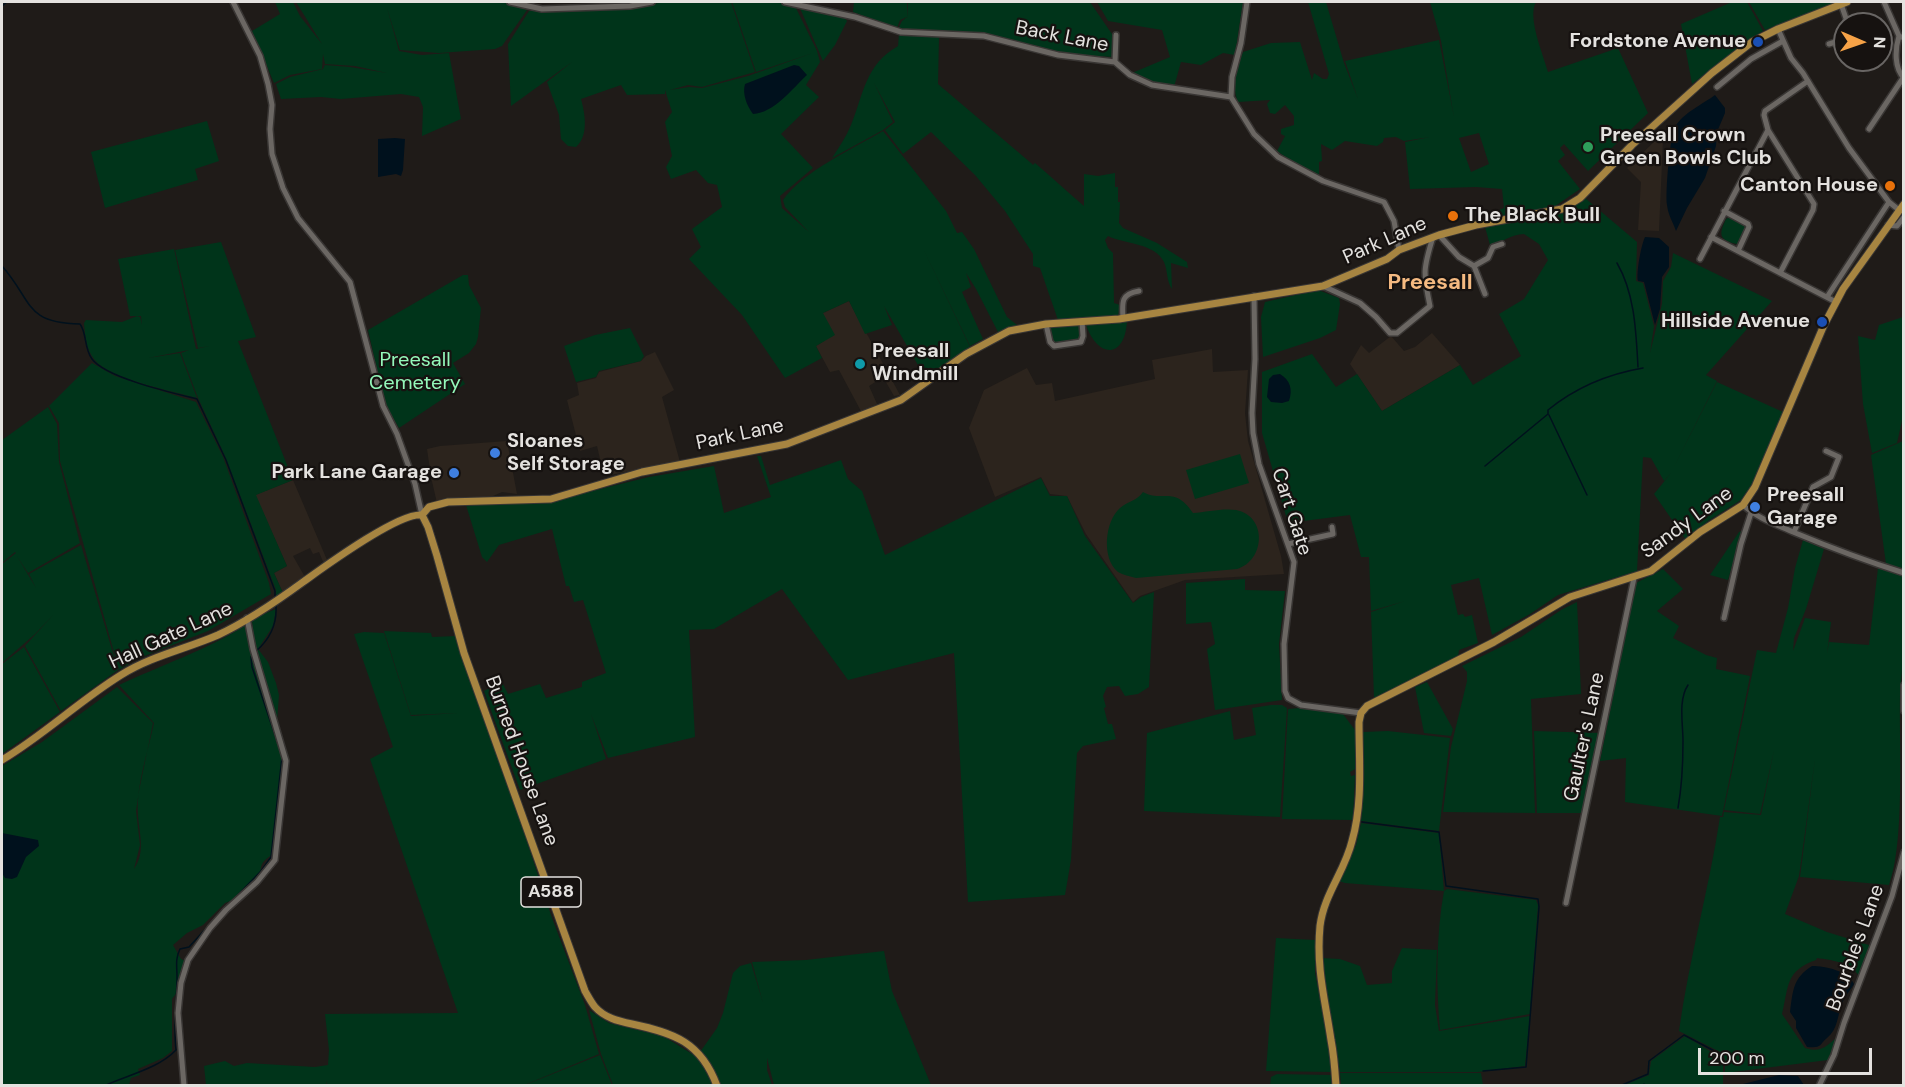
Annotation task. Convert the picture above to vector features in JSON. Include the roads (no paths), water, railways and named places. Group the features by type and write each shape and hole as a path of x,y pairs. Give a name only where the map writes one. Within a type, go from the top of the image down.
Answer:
{"main road":[{"name":"Park Lane","path":"422,515 429,507 448,502 550,499 642,472 787,444 901,400 966,354 1009,331 1046,324 1123,318 1323,286 1380,262 1399,250 1436,236 1476,225 1553,212 1567,207 1580,198 1632,145 1712,73 1752,42 1778,28 1844,3"},
{"name":"Sandy Lane","path":"1361,713 1367,706 1505,637 1570,597 1651,571 1700,532 1743,505 1755,487 1820,334 1836,302 1888,225 1902,210"},
{"name":"Hall Gate Lane","path":"2,760 138,665 217,635 276,600 375,534 413,515 422,515"},
{"name":"Burned House Lane","path":"422,515 434,546 464,652 585,991 593,1006 612,1019 666,1032 688,1043 707,1064 717,1086"},
{"path":"1336,1086 1318,949 1325,903 1352,843 1359,796 1361,713"}],"street":[{"path":"233,2 260,56 268,84 272,105 270,129 272,154 283,188 298,218 350,282 383,406 398,434 415,484 422,515"},
{"path":"510,2 542,9 630,6 652,2"},
{"name":"Back Lane","path":"785,2 855,17 901,32 984,36 1058,55 1115,62 1130,75 1152,84 1231,97"},
{"path":"1247,2 1241,43 1232,77 1231,97 1254,134 1278,157 1323,181 1384,202 1394,221 1399,250"},
{"path":"1869,129 1903,78 1896,56 1901,37 1884,2"},
{"path":"1778,28 1791,58 1808,81 1849,148 1889,202 1902,210"},
{"path":"1115,62 1116,35"},
{"path":"1717,87 1751,59 1783,41"},
{"path":"1829,44 1833,43"},
{"path":"1780,273 1814,207 1813,201 1768,129 1764,115 1765,111 1808,81"},
{"path":"1700,259 1768,129"},
{"path":"1827,297 1889,202"},
{"path":"1724,211 1748,224 1749,227 1738,251"},
{"path":"1323,286 1360,303 1390,333 1397,333 1430,306 1424,268 1436,236 1474,267 1485,294"},
{"path":"1711,237 1836,302"},
{"path":"1474,267 1488,258 1493,247 1502,244"},
{"path":"1410,246 1414,254"},
{"path":"1125,287 1130,292"},
{"path":"1123,318 1122,303 1130,292 1139,291"},
{"name":"Cart Gate","path":"1254,296 1253,433 1259,464 1294,562 1284,644 1285,691 1288,698 1301,705 1361,713"},
{"path":"1046,324 1050,342 1054,346 1081,342 1082,321"},
{"path":"1794,532 1813,487 1831,477 1839,457 1826,451"},
{"path":"1743,505 1751,513 1830,548 1904,573"},
{"path":"1724,618 1740,544 1751,513"},
{"path":"1288,544 1333,534 1332,527"},
{"name":"Gaulter's Lane","path":"1566,903 1634,578"},
{"path":"184,1086 178,1013 181,983 188,960 210,928 257,882 275,860 286,761 253,649 247,618"},
{"path":"1904,686 1904,711"},
{"name":"Bourble's Lane","path":"1819,1086 1834,1055 1892,896 1904,852"}],"water":[{"path":"794,65 799,66 807,75 776,105 761,113 753,114 746,100 745,84"},
{"path":"1715,95 1725,108 1717,132 1716,146 1705,178 1676,231 1668,212 1667,199 1668,165 1673,132 1683,117"},
{"path":"378,139 405,139 401,176 396,174 378,177"},
{"path":"1645,237 1659,238 1669,247 1669,267 1662,277 1660,309 1655,325 1644,282 1638,281 1639,259"},
{"path":"1280,374 1290,385 1289,401 1271,402 1267,397 1269,379 1273,375"},
{"path":"2,833 38,840 39,846 26,857 17,877 12,879 5,878 2,873"},
{"path":"1812,966 1830,968 1842,973 1854,984 1843,1001 1837,1023 1831,1034 1819,1046 1807,1047 1790,1012 1797,980"},
{"path":"1779,1075 1798,1076 1804,1085 1739,1085"}],"waterway":[{"path":"2,6 7,2"},
{"path":"1617,263 1631,300 1638,367"},
{"path":"2,266 32,308 39,314 62,323 80,324 89,355 100,366 141,384 197,399 226,460 275,591 275,598"},
{"path":"1485,466 1548,414 1548,410 1569,395 1605,378 1643,368"},
{"path":"1549,415 1587,495"},
{"path":"256,651 272,631 276,606"},
{"path":"253,655 251,657 252,667 278,744"},
{"path":"1678,808 1683,741 1682,705 1688,685"},
{"path":"232,901 261,871 271,857 282,757"},
{"path":"1362,822 1439,832 1446,886 1538,899 1526,1067 1483,1071"},
{"path":"104,1086 151,1067 169,1057 176,1050 178,953 180,949 189,947 222,911"},
{"path":"1622,1085 1648,1074 1649,1061 1684,1035 1722,1055 1723,1065"}],"place":[{"name":"Fordstone Avenue","path":"1758,42"},
{"name":"Preesall Crown Green Bowls Club","path":"1588,147"},
{"name":"Canton House","path":"1890,186"},
{"name":"The Black Bull","path":"1453,216"},
{"name":"Hillside Avenue","path":"1822,322"},
{"name":"Preesall Windmill","path":"860,364"},
{"name":"Sloanes Self Storage","path":"495,453"},
{"name":"Park Lane Garage","path":"454,473"},
{"name":"Preesall Garage","path":"1755,507"}],"district":[{"name":"Preesall","path":"1430,283"}],"park label":[{"name":"Preesall Cemetery","path":"415,372"}]}
